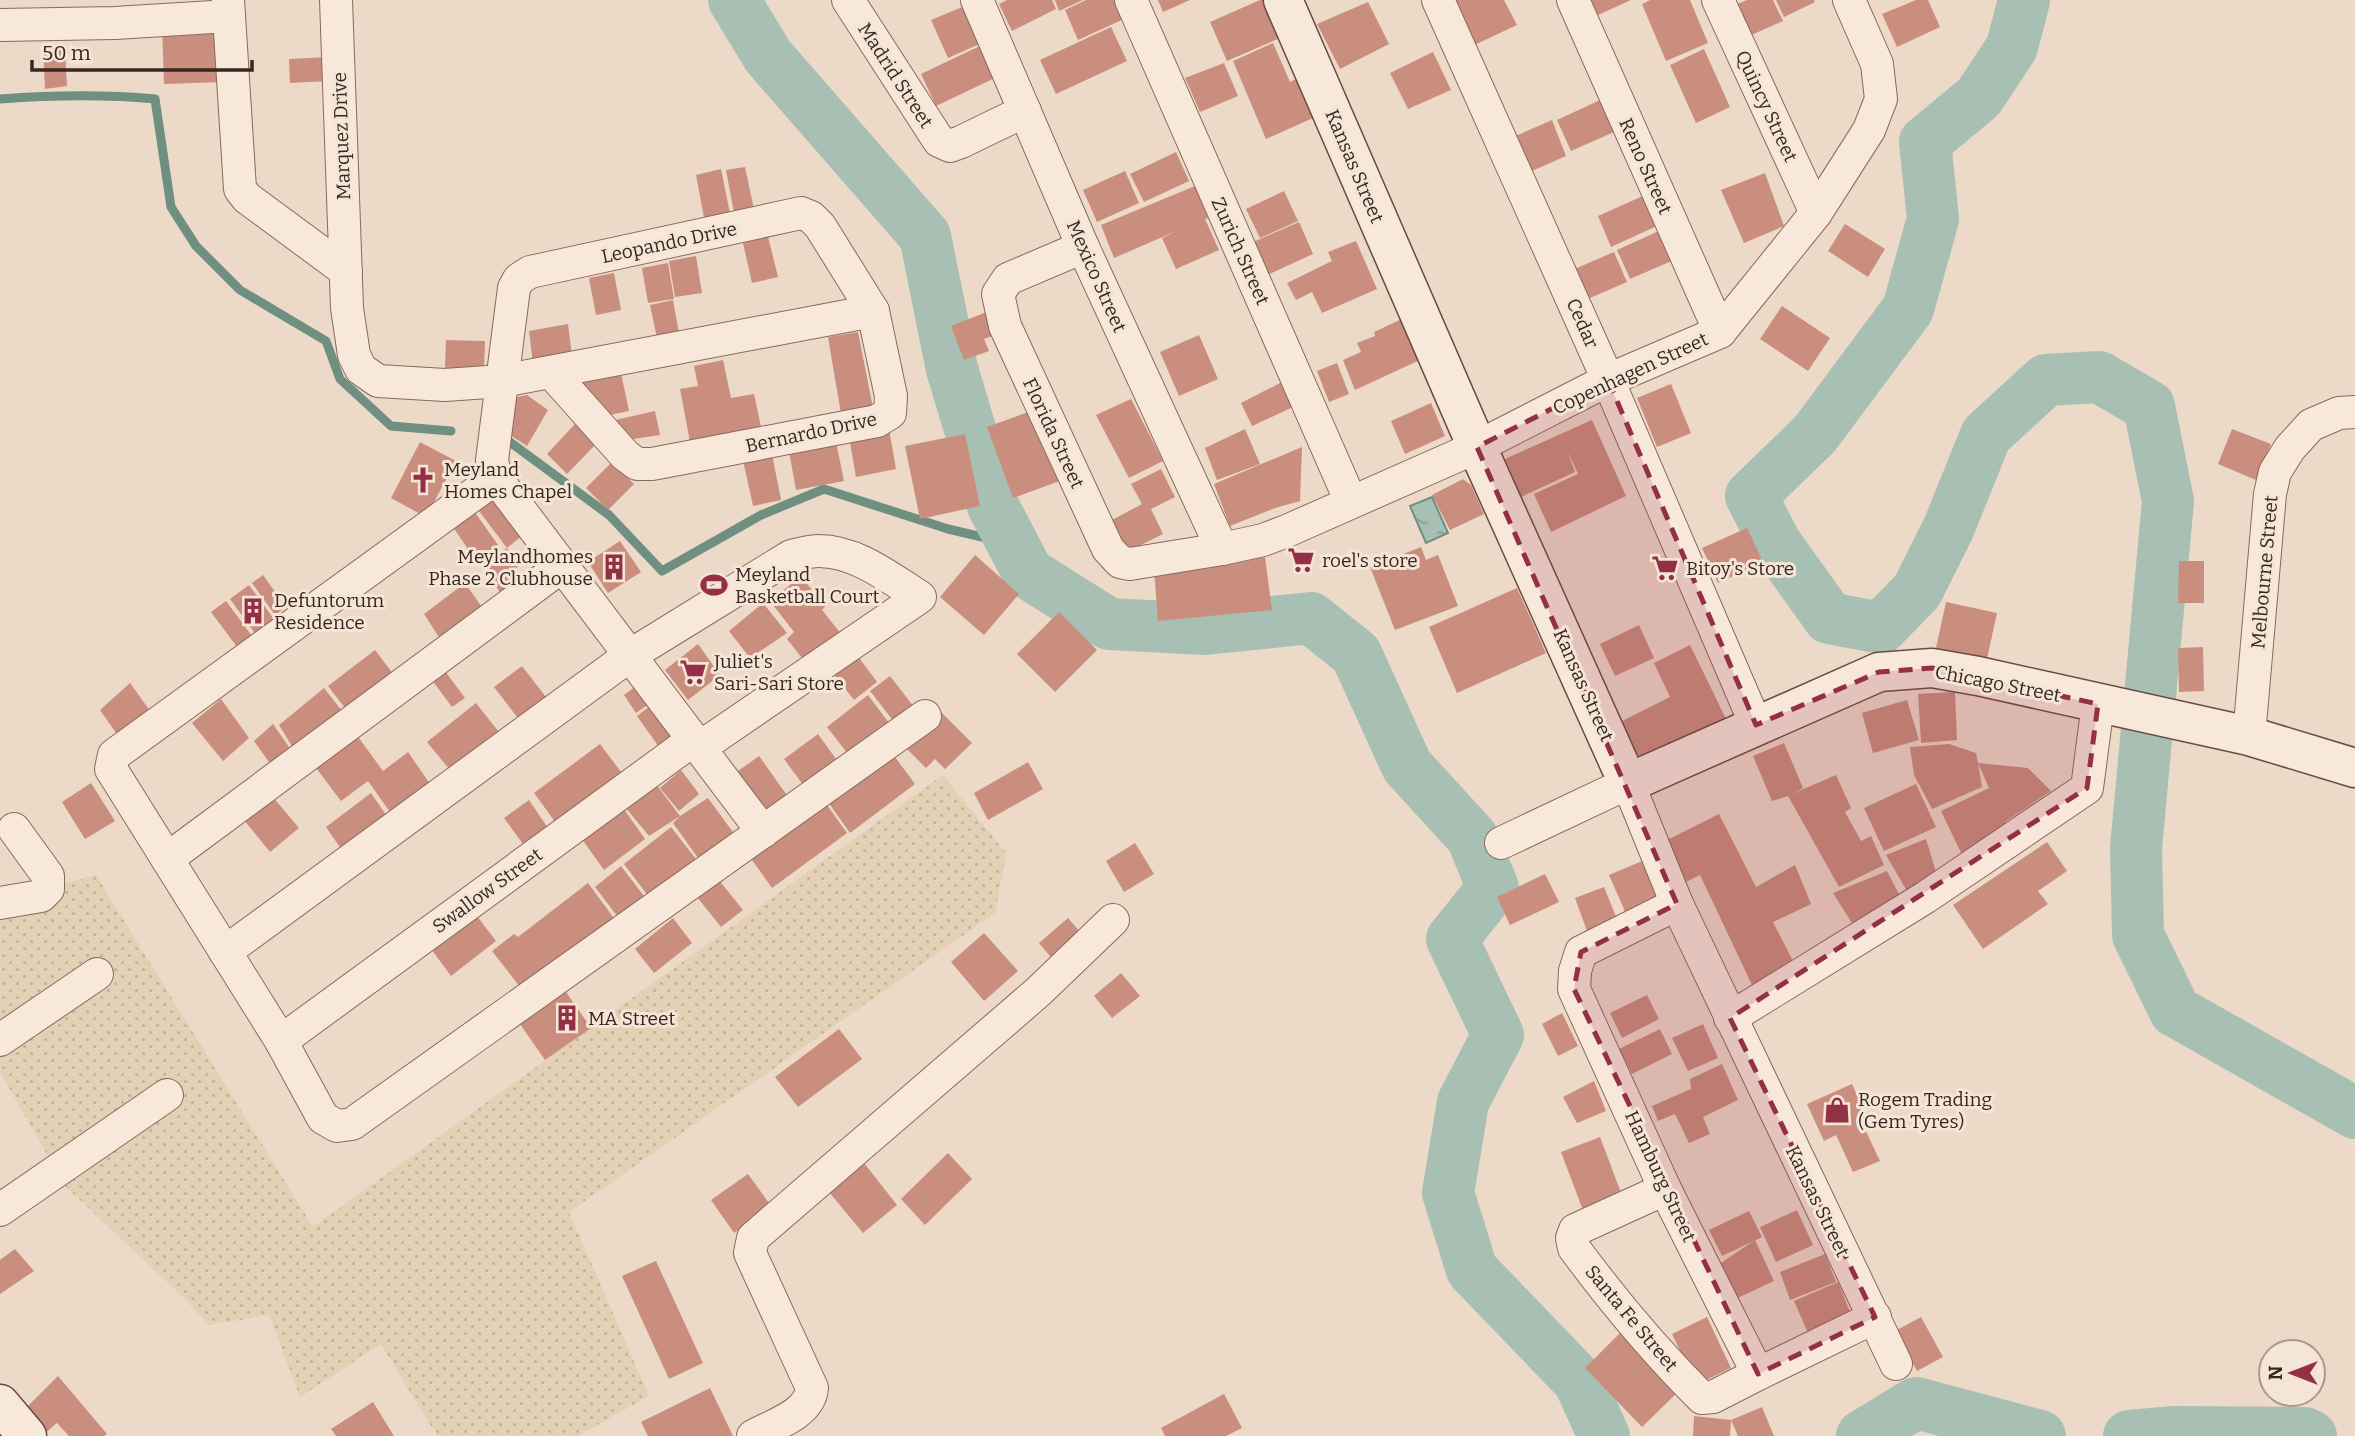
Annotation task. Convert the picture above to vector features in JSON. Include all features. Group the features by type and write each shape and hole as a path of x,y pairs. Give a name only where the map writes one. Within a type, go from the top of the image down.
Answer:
{"street":[{"name":"Marquez Drive","path":"337,0 346,271"},
{"name":"Madrid Street","path":"848,0 939,142 950,146 1025,111"},
{"name":"Mexico Street","path":"977,0 1083,247 1222,549"},
{"name":"Zurich Street","path":"1131,0 1351,502"},
{"name":"Kansas Street","path":"1283,0 1477,447 1628,783 1677,904 1896,1364"},
{"name":"Cedar","path":"1438,0 1608,380 1756,725"},
{"name":"Reno Street","path":"1573,0 1720,332"},
{"name":"Quincy Street","path":"1718,0 1816,213"},
{"name":"Copenhagen Street","path":"1222,549 1264,540 1477,447 1608,380 1720,332 1816,213 1869,130 1881,99 1877,64 1849,0"},
{"path":"0,25 114,11 229,8 240,189 247,198 346,271 347,308 354,355 361,369 377,381 445,385 502,381 873,311"},
{"name":"Leopando Drive","path":"496,478 492,460 514,288 519,279 530,272 801,213 811,217 820,226 873,311"},
{"name":"Florida Street","path":"1083,247 1008,279 998,294 1005,326 1108,549 1120,562 1130,564 1222,549"},
{"name":"Bernardo Drive","path":"551,372 637,464 666,462 877,421 890,413 891,396 873,311"},
{"name":"Melbourne Street","path":"2249,736 2274,472 2290,448 2311,425 2339,413 2355,412"},
{"path":"763,832 496,478 114,755 111,769 281,1041 323,1118 337,1125 352,1124 763,832 925,716"},
{"name":"Swallow Street","path":"281,1041 696,744 920,597 850,556 820,551 790,556 629,656"},
{"path":"167,859 561,567"},
{"path":"225,951 629,656"},
{"name":"Chicago Street","path":"1501,842 1756,725 1879,672 1932,668 1978,676 2249,736 2355,768"},
{"path":"1730,1018 1926,897 2087,789 2111,706"},
{"path":"0,902 41,896 48,890 48,876 14,829"},
{"name":"Hamburg Street","path":"1677,904 1580,953 1574,989 1665,1189 1758,1374"},
{"path":"753,1436 802,1409 811,1399 813,1388 750,1252 752,1238 1038,992 1114,920"},
{"path":"0,1040 97,974"},
{"path":"0,1210 167,1095"},
{"name":"Santa Fe Street","path":"1665,1189 1575,1230 1572,1238 1574,1248 1614,1302 1702,1398 1713,1397 1758,1374"},
{"path":"1758,1374 1875,1317"},
{"path":"0,1404 27,1436"}],"highlighted area":[{"path":"1608,380 1756,725 1879,672 1932,668 2098,704 2087,788 1730,1018 1875,1317 1758,1374 1574,989 1581,952 1677,904 1477,447"}],"shaded area":[{"path":"943,775 1006,853 995,913 569,1212 649,1396 578,1436 437,1436 381,1344 300,1397 269,1315 209,1325 180,1294 65,1186 0,1072 0,901 96,875 313,1227"}],"water":[{"path":"1432,497 1448,533 1426,543 1410,506"}],"building":[{"path":"1007,0 1052,0 1056,9 1012,31 999,4"},
{"path":"1055,0 1083,0 1059,11"},
{"path":"1086,0 1118,0 1126,18 1078,40 1065,10"},
{"path":"1158,0 1190,0 1163,12"},
{"path":"1263,0 1280,38 1227,61 1210,22"},
{"path":"1445,0 1504,0 1517,25 1468,48"},
{"path":"1588,0 1631,0 1596,16"},
{"path":"1650,0 1690,0 1708,43 1666,61 1642,4"},
{"path":"1747,0 1773,0 1783,21 1747,37 1733,6"},
{"path":"1776,0 1814,0 1815,2 1784,17"},
{"path":"1916,0 1928,0 1940,27 1897,47 1882,14"},
{"path":"1368,2 1389,44 1340,69 1317,24"},
{"path":"967,5 984,42 948,58 931,20"},
{"path":"222,25 224,82 164,84 162,28"},
{"path":"1111,27 1127,61 1056,94 1040,60"},
{"path":"1273,43 1290,82 1296,79 1313,118 1266,139 1233,61"},
{"path":"984,44 999,76 936,106 921,74"},
{"path":"43,48 65,50 67,86 45,89"},
{"path":"1704,49 1730,107 1696,123 1670,65"},
{"path":"1433,52 1451,90 1408,109 1390,73"},
{"path":"330,57 331,81 290,83 289,59"},
{"path":"1224,63 1238,96 1200,112 1185,78"},
{"path":"1600,100 1614,132 1571,151 1557,120"},
{"path":"1552,120 1566,156 1525,174 1511,138"},
{"path":"1176,152 1189,181 1144,202 1130,174"},
{"path":"745,167 755,214 735,218 726,170"},
{"path":"721,169 731,218 705,223 696,175"},
{"path":"1125,171 1139,203 1097,222 1083,190"},
{"path":"1765,173 1784,226 1744,243 1721,190"},
{"path":"1195,186 1208,218 1205,219 1219,250 1176,269 1162,238 1181,229 1114,258 1101,225"},
{"path":"1284,191 1298,221 1260,238 1246,209"},
{"path":"1645,195 1659,225 1611,247 1598,216"},
{"path":"1299,222 1313,254 1267,275 1253,242"},
{"path":"1845,224 1885,249 1868,277 1828,251"},
{"path":"1661,230 1674,260 1630,279 1617,250"},
{"path":"768,237 778,277 752,283 743,243"},
{"path":"1356,241 1377,289 1322,313 1312,292 1296,300 1287,283 1332,261 1328,252"},
{"path":"1614,252 1627,282 1583,301 1570,271"},
{"path":"696,256 702,293 675,297 669,261"},
{"path":"668,263 674,299 648,303 642,268"},
{"path":"614,273 621,310 596,315 589,278"},
{"path":"673,300 680,339 658,343 650,305"},
{"path":"1782,306 1830,338 1808,371 1760,339"},
{"path":"992,310 1000,333 984,339 989,351 964,360 951,326"},
{"path":"1404,318 1422,359 1355,390 1343,360 1361,352 1357,343 1375,336 1374,332"},
{"path":"568,324 573,364 533,364 529,331"},
{"path":"858,332 873,408 841,414 828,337"},
{"path":"1199,335 1218,379 1179,396 1160,352"},
{"path":"446,340 485,341 484,369 445,369"},
{"path":"723,360 731,398 754,394 761,427 690,442 680,389 698,386 694,366"},
{"path":"1337,363 1349,394 1329,402 1317,371"},
{"path":"621,373 629,411 605,416 584,395 582,381"},
{"path":"1282,382 1293,407 1252,426 1241,403"},
{"path":"1671,384 1691,433 1657,447 1637,398"},
{"path":"527,395 548,410 527,446 507,433 508,399"},
{"path":"1131,399 1163,461 1129,478 1096,415"},
{"path":"1431,403 1445,436 1405,454 1391,421"},
{"path":"1039,408 1065,479 1013,498 987,427"},
{"path":"655,411 660,435 627,440 611,421"},
{"path":"1592,420 1626,496 1551,532 1534,494 1578,474 1568,452 1575,472 1521,497 1505,459"},
{"path":"575,424 596,444 567,474 547,454"},
{"path":"889,429 896,469 856,477 849,437"},
{"path":"1245,429 1260,464 1217,480 1205,448"},
{"path":"2232,429 2271,444 2256,480 2218,464"},
{"path":"965,434 980,506 920,519 905,446"},
{"path":"835,437 844,481 796,490 788,446"},
{"name":"Meyland Homes Chapel","path":"420,442 456,461 426,517 391,498"},
{"path":"1302,447 1300,501 1230,526 1214,484"},
{"path":"772,454 781,500 753,506 743,460"},
{"path":"612,462 634,484 608,510 586,488"},
{"path":"1161,469 1175,497 1151,509 1163,534 1127,552 1112,520 1142,504 1131,484"},
{"path":"1463,479 1471,485 1484,514 1450,530 1432,495"},
{"path":"501,494 528,531 507,548 479,511"},
{"path":"474,511 498,545 476,561 453,527"},
{"path":"1747,528 1763,562 1718,583 1702,548"},
{"name":"Meylandhomes Phase 2 Clubhouse","path":"620,541 641,572 608,593 588,562"},
{"path":"1421,547 1426,560 1438,555 1458,606 1395,630 1370,567"},
{"path":"507,548 518,566 514,571 525,589 506,602 482,564"},
{"path":"975,555 1019,594 984,635 940,597"},
{"path":"1265,557 1272,610 1158,621 1154,570"},
{"path":"2179,561 2204,561 2204,603 2178,603"},
{"path":"263,575 286,607 275,615 252,583"},
{"path":"801,576 825,607 822,610 846,640 809,667 787,639 794,632 770,601"},
{"path":"465,583 486,613 444,645 424,614"},
{"name":"Defuntorum Residence","path":"249,585 276,622 257,636 230,599"},
{"path":"1517,588 1546,653 1457,693 1429,627"},
{"path":"226,601 255,640 240,651 211,612"},
{"path":"1946,602 1997,613 1985,668 1934,657"},
{"path":"763,603 787,633 750,658 729,631"},
{"path":"1059,612 1097,650 1055,692 1017,654"},
{"path":"1639,625 1654,658 1615,676 1600,644"},
{"name":"Juliet's Sari-Sari Store","path":"698,644 720,675 688,700 665,670"},
{"path":"1690,645 1729,725 1636,762 1618,723 1670,697 1654,663"},
{"path":"2203,647 2204,691 2179,692 2178,648"},
{"path":"375,650 400,683 352,717 328,686"},
{"path":"857,655 877,682 854,700 833,673"},
{"path":"522,666 549,701 521,722 494,687"},
{"path":"445,671 465,698 452,707 432,680"},
{"path":"890,676 914,707 895,723 870,691"},
{"path":"130,683 153,715 121,740 100,710"},
{"path":"640,683 653,701 636,713 624,695"},
{"path":"324,688 349,720 299,758 279,725"},
{"path":"1955,692 1957,740 1921,743 1918,694"},
{"path":"868,695 892,727 851,758 827,727"},
{"path":"221,699 249,738 223,761 192,723"},
{"path":"1907,700 1919,740 1873,753 1862,713"},
{"path":"476,703 502,736 454,775 427,742"},
{"path":"654,703 676,735 659,747 637,716"},
{"path":"941,712 972,743 945,769 935,759 926,768 905,747"},
{"path":"273,724 296,757 276,772 254,741"},
{"path":"356,734 383,771 408,752 435,791 395,819 368,781 341,801 313,764"},
{"path":"818,734 841,766 807,790 784,759"},
{"path":"1784,743 1803,788 1792,794 1836,775 1851,808 1845,812 1861,841 1871,836 1884,865 1839,887 1788,796 1772,801 1753,756"},
{"path":"600,744 627,780 561,830 534,793"},
{"path":"1949,744 1976,753 1982,787 1932,809 1914,775 1910,747"},
{"path":"892,753 915,784 850,833 828,802"},
{"path":"759,756 791,801 763,821 731,776"},
{"path":"1028,762 1043,789 988,820 974,793"},
{"path":"1978,763 2028,768 2051,791 2005,822 2010,833 1962,855 1941,811 1989,788"},
{"path":"681,770 699,794 679,811 660,788"},
{"path":"650,776 680,816 649,836 620,801"},
{"path":"91,783 115,821 85,839 62,802"},
{"path":"1916,784 1936,827 1884,851 1864,808"},
{"path":"371,793 393,825 346,856 326,827"},
{"path":"272,796 299,828 270,852 244,820"},
{"path":"708,798 738,839 703,865 673,823"},
{"path":"822,798 847,833 772,888 747,853"},
{"path":"529,800 552,834 528,851 504,818"},
{"path":"621,805 645,839 604,870 579,835"},
{"path":"1719,814 1756,887 1795,865 1811,904 1773,922 1795,965 1752,985 1700,875 1686,882 1665,841"},
{"path":"671,827 699,863 652,901 624,864"},
{"path":"1926,839 1939,882 1911,898 1886,855"},
{"path":"2047,842 2067,871 2038,891 2048,904 1983,949 1953,905"},
{"path":"1135,843 1154,874 1124,892 1106,861"},
{"path":"1642,861 1660,902 1627,916 1609,875"},
{"path":"621,866 647,900 621,921 595,887"},
{"path":"1887,871 1902,900 1855,928 1833,893"},
{"path":"1545,874 1559,902 1510,925 1497,897"},
{"path":"718,879 743,910 721,927 697,897"},
{"path":"588,883 616,921 524,992 492,951 514,934 518,937"},
{"path":"1604,887 1617,919 1587,931 1575,898"},
{"path":"470,907 496,941 451,976 426,942"},
{"path":"673,918 692,943 654,973 635,949"},
{"path":"1068,918 1087,940 1058,966 1039,943"},
{"path":"984,933 1018,971 984,1001 951,962"},
{"path":"1121,973 1140,996 1112,1018 1094,996"},
{"path":"566,992 591,1028 545,1060 520,1024"},
{"path":"1647,995 1659,1019 1622,1038 1610,1013"},
{"path":"1562,1013 1578,1046 1558,1056 1542,1024"},
{"path":"1703,1024 1718,1058 1688,1071 1672,1038"},
{"path":"839,1029 862,1059 798,1107 775,1077"},
{"path":"1660,1029 1672,1054 1632,1074 1619,1049"},
{"path":"1722,1064 1738,1100 1703,1117 1710,1134 1689,1143 1675,1114 1658,1121 1652,1106 1691,1089 1690,1079"},
{"path":"1594,1081 1606,1111 1577,1123 1563,1097"},
{"path":"1852,1084 1868,1121 1862,1123 1880,1161 1853,1172 1836,1135 1824,1141 1807,1104"},
{"path":"1600,1137 1623,1198 1584,1213 1561,1152"},
{"path":"948,1153 972,1179 925,1225 901,1199"},
{"path":"864,1163 897,1205 863,1233 829,1192"},
{"path":"748,1174 771,1206 734,1233 711,1200"},
{"path":"1797,1210 1813,1245 1776,1262 1760,1227"},
{"path":"1749,1211 1762,1237 1722,1256 1709,1230"},
{"path":"1755,1240 1774,1281 1731,1301 1715,1267"},
{"path":"15,1249 34,1271 0,1294 0,1260"},
{"path":"1825,1254 1836,1282 1790,1300 1780,1272"},
{"path":"656,1261 703,1363 669,1379 622,1276"},
{"path":"1838,1282 1854,1322 1811,1340 1794,1301"},
{"path":"1707,1317 1731,1368 1696,1385 1672,1334"},
{"path":"1921,1317 1943,1357 1917,1371 1895,1331"},
{"path":"1624,1329 1681,1389 1642,1427 1585,1368"},
{"path":"58,1376 107,1434 69,1436 57,1423 42,1436 20,1414"},
{"path":"710,1388 733,1436 648,1436 641,1422"},
{"path":"1224,1394 1242,1428 1226,1436 1165,1436 1161,1428"},
{"path":"373,1402 394,1436 336,1436 331,1429"},
{"path":"1762,1407 1774,1436 1738,1436 1731,1420"},
{"path":"1694,1416 1731,1420 1730,1436 1693,1436"}],"waterway":[{"path":"734,0 768,56 925,236 952,369 993,506 1028,573 1109,624 1205,629 1311,618 1356,654 1407,766 1472,837 1493,888 1452,939 1498,1035 1463,1102 1448,1193 1472,1270 1579,1381 1604,1436"},
{"path":"2024,0 2012,47 1979,97 1925,142 1933,219 1908,309 1815,434 1751,496 1776,544 1829,618 1881,628 1917,591 1949,527 1986,435 2046,380 2099,377 2149,406 2168,501 2136,848 2138,935 2175,1011 2355,1113"},
{"path":"0,99 77,96 155,99 171,207 196,246 240,290 326,341 340,379 391,426 451,431"},
{"path":"507,440 609,515 662,571 761,515 824,489 948,529 1012,544"},
{"path":"1862,1436 1916,1403 2040,1436"},
{"path":"2129,1436 2175,1432 2305,1433 2311,1436"}],"place":[{"name":"Meyland Homes Chapel","path":"423,480"},
{"name":"roel's store","path":"1301,560"},
{"name":"Meylandhomes Phase 2 Clubhouse","path":"614,567"},
{"name":"Bitoy's Store","path":"1665,568"},
{"name":"Meyland Basketball Court","path":"714,585"},
{"name":"Defuntorum Residence","path":"253,611"},
{"name":"Juliet's Sari-Sari Store","path":"693,672"},
{"name":"MA Street","path":"567,1018"},
{"name":"Rogem Trading (Gem Tyres)","path":"1837,1110"}]}
